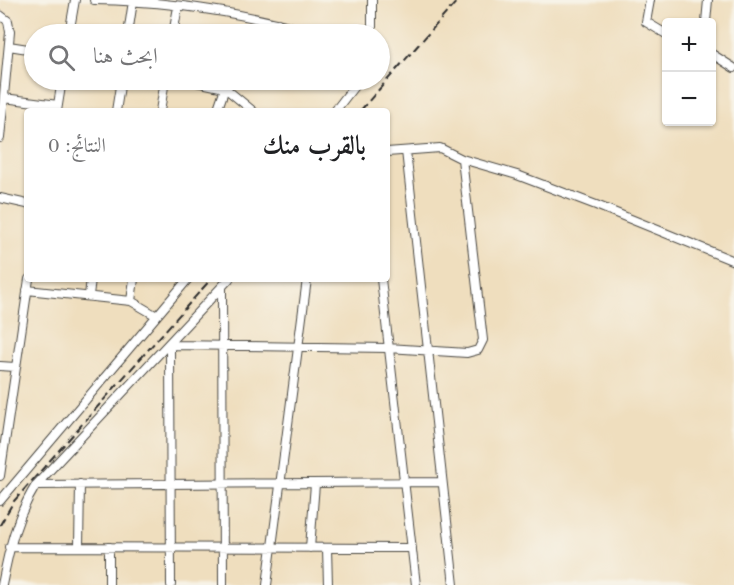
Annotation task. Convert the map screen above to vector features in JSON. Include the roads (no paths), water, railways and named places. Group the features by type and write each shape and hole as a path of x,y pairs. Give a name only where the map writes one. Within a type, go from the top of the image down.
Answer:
{"street":[{"path":"71,24 75,0"},
{"path":"94,0 133,0 282,24"},
{"path":"129,24 133,0"},
{"path":"372,0 372,24"},
{"path":"650,0 646,22 662,31"},
{"path":"706,18 708,0"},
{"path":"174,24 177,7"},
{"path":"0,15 10,26 0,138"},
{"path":"9,46 24,48"},
{"path":"716,57 734,68"},
{"path":"4,98 57,108 60,90"},
{"path":"116,108 119,90"},
{"path":"160,108 163,90"},
{"path":"218,108 224,90"},
{"path":"227,90 249,108"},
{"path":"337,108 351,90"},
{"path":"390,152 440,148 462,159 517,175 734,261"},
{"path":"406,151 454,585"},
{"path":"170,345 388,348 467,353 478,350 483,340 462,159"},
{"path":"0,198 24,203"},
{"path":"0,476 28,282"},
{"path":"89,295 91,282"},
{"path":"131,300 134,282"},
{"path":"2,585 9,548 22,506 36,485 170,345 226,282"},
{"path":"267,585 307,282"},
{"path":"381,282 416,585"},
{"path":"0,501 182,283"},
{"path":"222,287 223,585"},
{"path":"27,290 131,300 155,315"},
{"path":"170,345 171,585"},
{"path":"0,366 15,367"},
{"path":"36,485 441,482"},
{"path":"79,547 80,484"},
{"path":"310,548 315,484"},
{"path":"9,548 171,546 412,549"},
{"path":"109,547 109,585"},
{"path":"327,548 328,585"}],"railway":[{"path":"390,77 458,0"},
{"path":"363,108 379,90"},
{"path":"0,525 14,501 208,282"}]}
